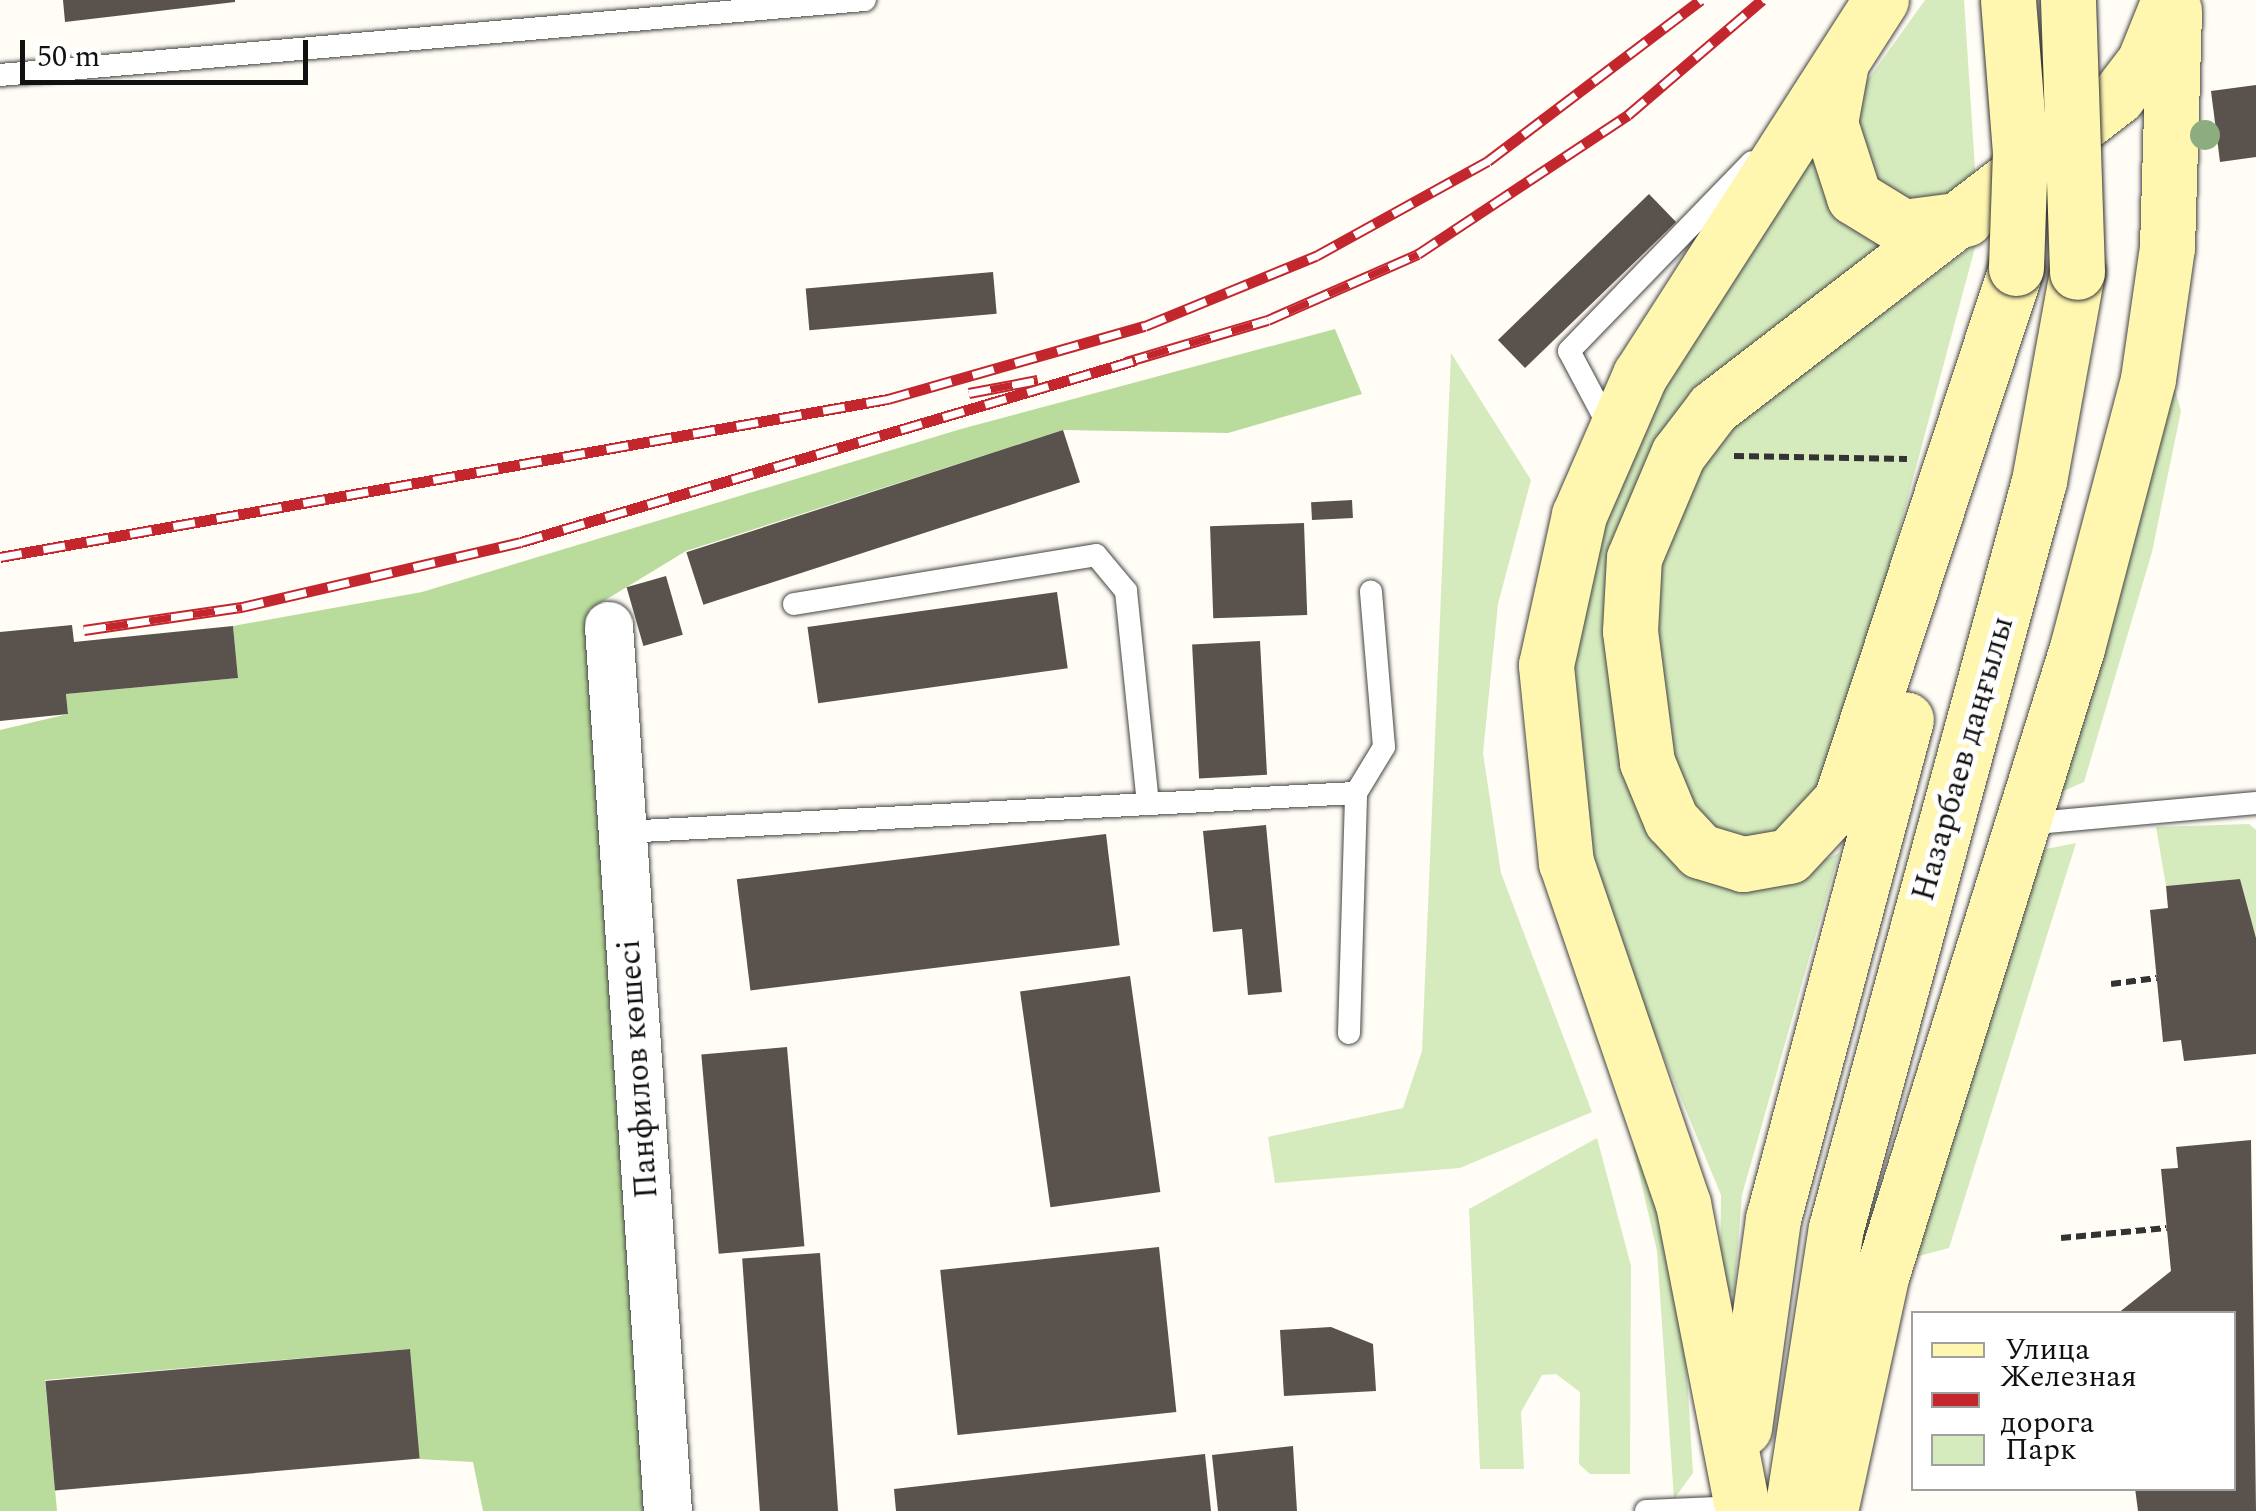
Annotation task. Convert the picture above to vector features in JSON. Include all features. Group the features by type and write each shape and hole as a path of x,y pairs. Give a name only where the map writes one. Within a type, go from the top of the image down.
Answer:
{"main road":[{"path":"1759,1510 1683,1204 1578,911 1550,763 1551,621 1612,433 1670,318 1795,122 1880,0"},
{"name":"Назарбаев даңғылы","path":"1759,1510 1753,1334 1773,1218 1990,403 2016,268 2020,152 2008,0"},
{"name":"Назарбаев даңғылы","path":"1759,1510 2039,481 2077,272 2068,0"},
{"path":"2016,268 1841,800 1789,856 1743,864 1700,851 1670,820 1647,762 1630,631 1646,520 1713,408 1965,219 2117,97 2144,62 2171,0"},
{"path":"1830,1511 1882,1277 2104,554 2154,345 2172,163 2171,0"},
{"path":"1846,51 1830,124 1854,197 1902,228 1965,219"}],"street":[{"name":"Панфилов көшесі","path":"609,626 668,1511"}],"lane":[{"path":"0,75 866,0"},
{"path":"1612,433 1569,351 1670,238 1795,122"},
{"path":"794,604 1096,555 1126,590 1148,804"},
{"path":"1349,1032 1356,793 1384,747 1372,592"},
{"path":"623,832 1356,793"},
{"path":"2022,824 2256,803"},
{"path":"1646,1511 1759,1510"}],"path":[{"path":"1714,455 1916,460"},
{"path":"2111,984 2157,978"},
{"path":"2061,1238 2167,1228"}],"green space":[{"path":"1925,0 1964,0 1977,199 1882,202 1847,109"},
{"path":"1817,123 1912,243 1648,468 1660,829 1815,864 1839,853 1742,1195 1734,1294 1720,1290 1721,1195 1608,922 1578,786 1569,668 1605,485"},
{"path":"1976,244 1828,795 1815,815 1744,850 1684,812 1675,793 1653,603 1663,551 1696,469 1737,422"},
{"path":"1335,329 1362,394 1228,433 1063,430 686,551 589,610 648,1511 483,1511 473,1462 419,1459 409,1349 45,1380 57,1511 0,1511 0,730 68,714 66,694 238,678 233,626 422,592 961,429"},
{"path":"1451,353 1531,480 1498,604 1483,753 1501,873 1592,1112 1460,1168 1275,1183 1268,1137 1403,1108 1422,1051"},
{"path":"2171,376 2181,411 2152,552 2084,782 2043,800 2162,435"},
{"path":"2249,824 2256,830 2256,938 2240,879 2166,886 2156,827"},
{"path":"2076,843 1949,1248 1904,1260 2036,851"},
{"path":"1597,1138 1631,1266 1630,1474 1590,1474 1579,1464 1580,1392 1556,1374 1542,1375 1521,1412 1524,1469 1480,1469 1469,1209"},
{"path":"1633,1147 1647,1150 1679,1244 1693,1473 1674,1499 1657,1251"}],"building":[{"path":"63,0 235,0 235,2 65,22"},
{"path":"2256,85 2256,157 2220,162 2211,91"},
{"path":"1649,194 1676,222 1525,368 1498,340"},
{"path":"993,272 997,314 809,330 806,288"},
{"path":"1063,430 1080,482 703,605 686,552"},
{"path":"1352,500 1353,518 1312,520 1311,502"},
{"path":"1304,523 1307,615 1213,618 1210,526"},
{"path":"666,576 683,635 643,646 627,587"},
{"path":"1057,592 1068,668 818,703 807,627"},
{"path":"72,625 74,642 233,626 238,678 66,694 68,714 0,721 0,632"},
{"path":"1260,641 1267,775 1199,778 1192,645"},
{"path":"1266,825 1282,992 1248,995 1242,929 1213,932 1203,831"},
{"path":"1106,834 1120,945 750,991 737,879"},
{"path":"2240,879 2256,938 2256,1054 2184,1061 2181,1040 2163,1042 2150,910 2168,908 2166,886"},
{"path":"1130,976 1160,1192 1050,1207 1020,991"},
{"path":"787,1047 804,1246 719,1254 701,1054"},
{"path":"2251,1140 2256,1511 2138,1511 2135,1491 2236,1491 2236,1311 2121,1311 2171,1271 2161,1169 2178,1168 2176,1147"},
{"path":"1159,1247 1176,1412 958,1435 940,1270"},
{"path":"820,1253 838,1511 760,1511 742,1258"},
{"path":"1331,1327 1373,1344 1376,1391 1284,1396 1280,1330"},
{"path":"410,1349 420,1459 55,1490 45,1381"},
{"path":"1293,1446 1297,1511 1218,1511 1212,1455"},
{"path":"1205,1454 1211,1511 896,1511 894,1489"}],"railway":[{"path":"0,557 888,399 1145,326 1316,256 1488,161 1701,0"},
{"path":"1126,362 1268,320 1418,254 1628,115 1762,0"},
{"path":"84,630 242,607 521,542 1136,360"},
{"path":"969,393 1038,380"}]}
